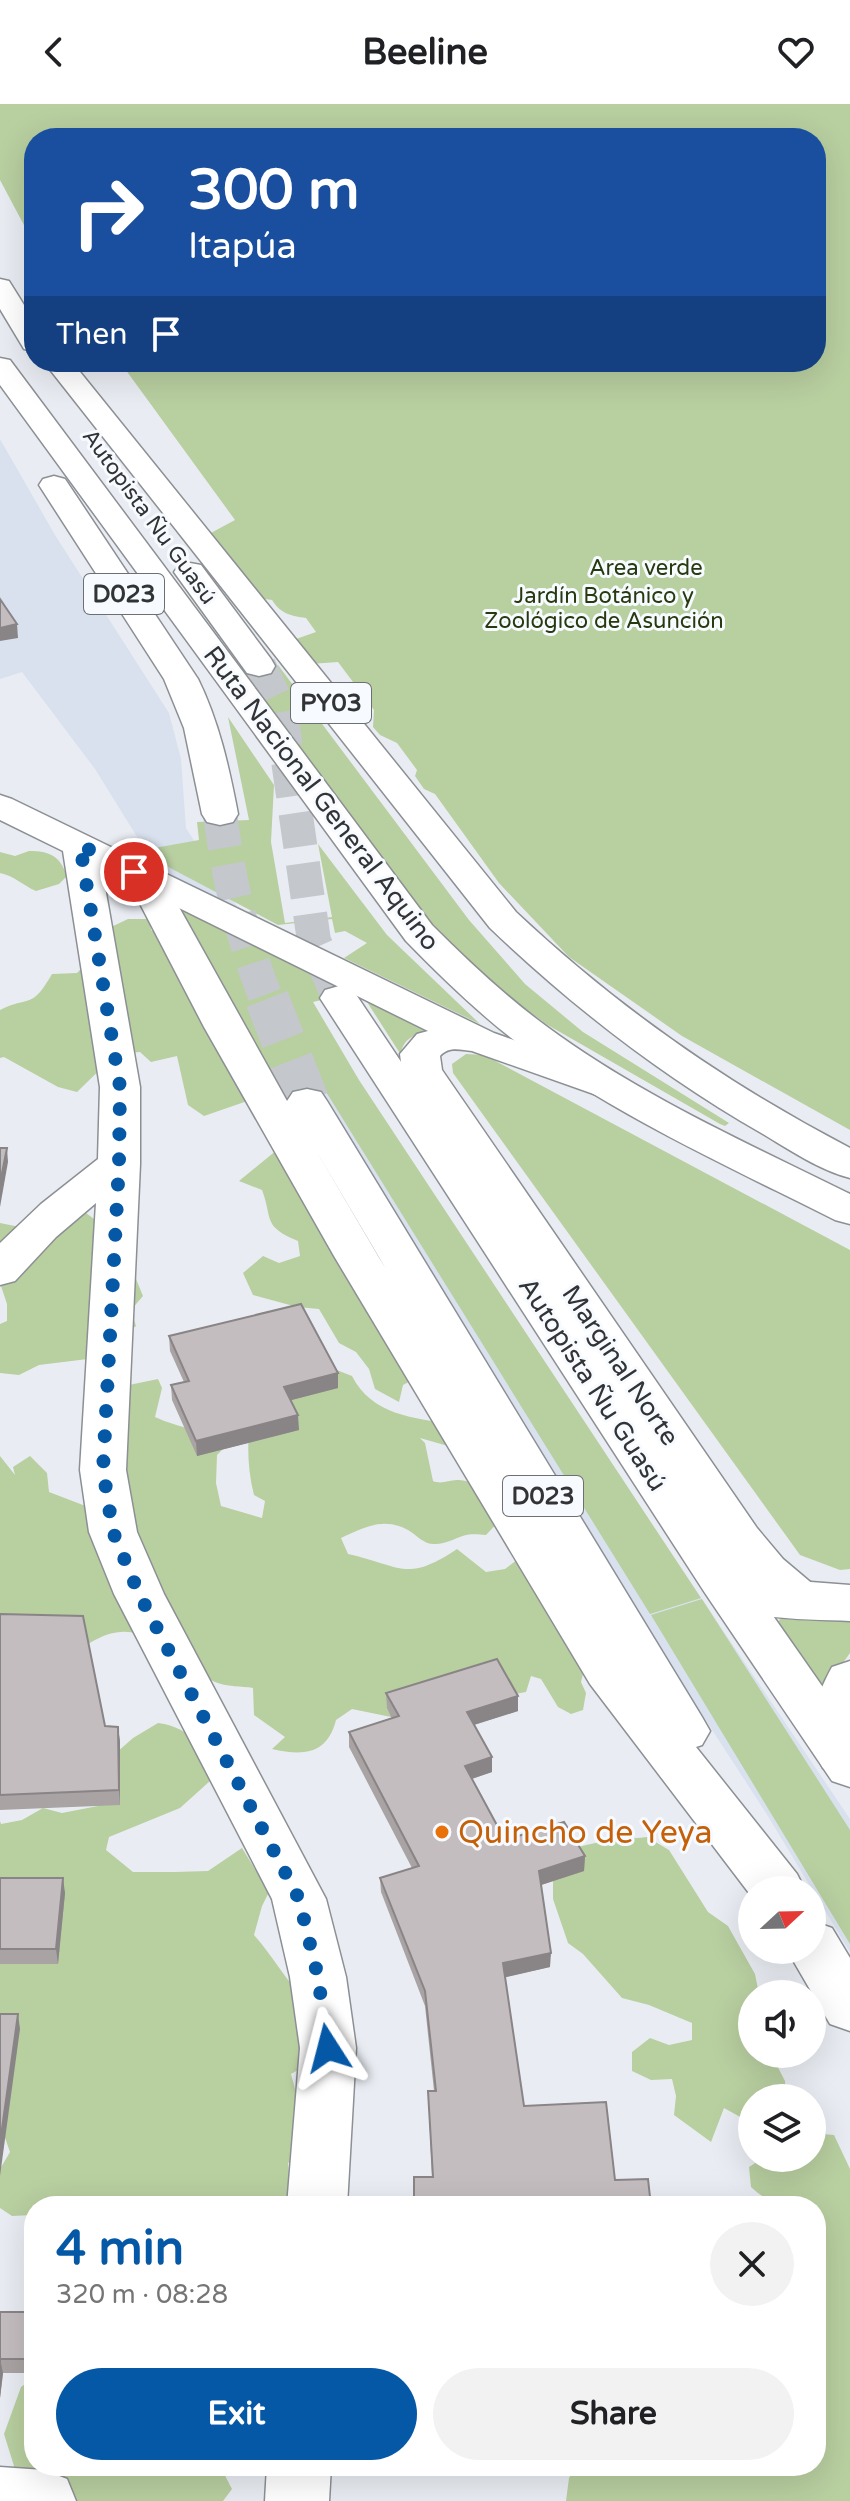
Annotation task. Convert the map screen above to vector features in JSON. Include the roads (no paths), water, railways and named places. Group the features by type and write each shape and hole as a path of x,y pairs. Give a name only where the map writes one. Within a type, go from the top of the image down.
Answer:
{"main road":[{"path":"2,291 24,319"},
{"path":"2,291 24,327"},
{"name":"Ruta Nacional General Aquino","path":"0,366 419,933 501,1010 551,1048 615,1089 850,1211"},
{"name":"Autopista Ñu Guasú","path":"52,372 89,433 259,666"},
{"name":"PY03","path":"66,372 503,920 580,992 661,1054 803,1141 850,1165"},
{"name":"D023","path":"0,384 61,498 181,679 197,709 209,748 220,814"},
{"path":"0,806 480,1041 615,1089"},
{"path":"80,845 120,1087 119,1164 103,1470 113,1532 139,1594 299,1899 318,1977 328,2048 318,2196"},
{"path":"134,872 152,891 224,1027 356,1256 608,1671 768,1876"},
{"name":"Autopista Ñu Guasú","path":"339,998 722,1580 846,1761"},
{"name":"Marginal Norte","path":"480,1041 456,1037 431,1042 420,1054 422,1070 740,1540 766,1571 798,1599"},
{"name":"D023","path":"307,1101 771,1876"},
{"path":"0,1271 17,1249 56,1213 119,1164"},
{"path":"722,1580 739,1592 850,1603"},
{"path":"846,1761 837,1726 840,1698 850,1680"},
{"path":"824,1964 850,2007"},
{"path":"297,2501 298,2476"},
{"path":"0,2498 44,2501"}],"tunnel":[{"path":"259,666 281,712 314,941 339,998"},
{"path":"220,814 238,909 267,1001"},
{"path":"267,999 307,1101"}],"place":[{"name":"Quincho de Yeya","path":"442,1832"}],"park label":[{"name":"Area verde","path":"646,567"},
{"name":"Jardín Botánico y Zoológico de Asunción","path":"604,608"}]}
